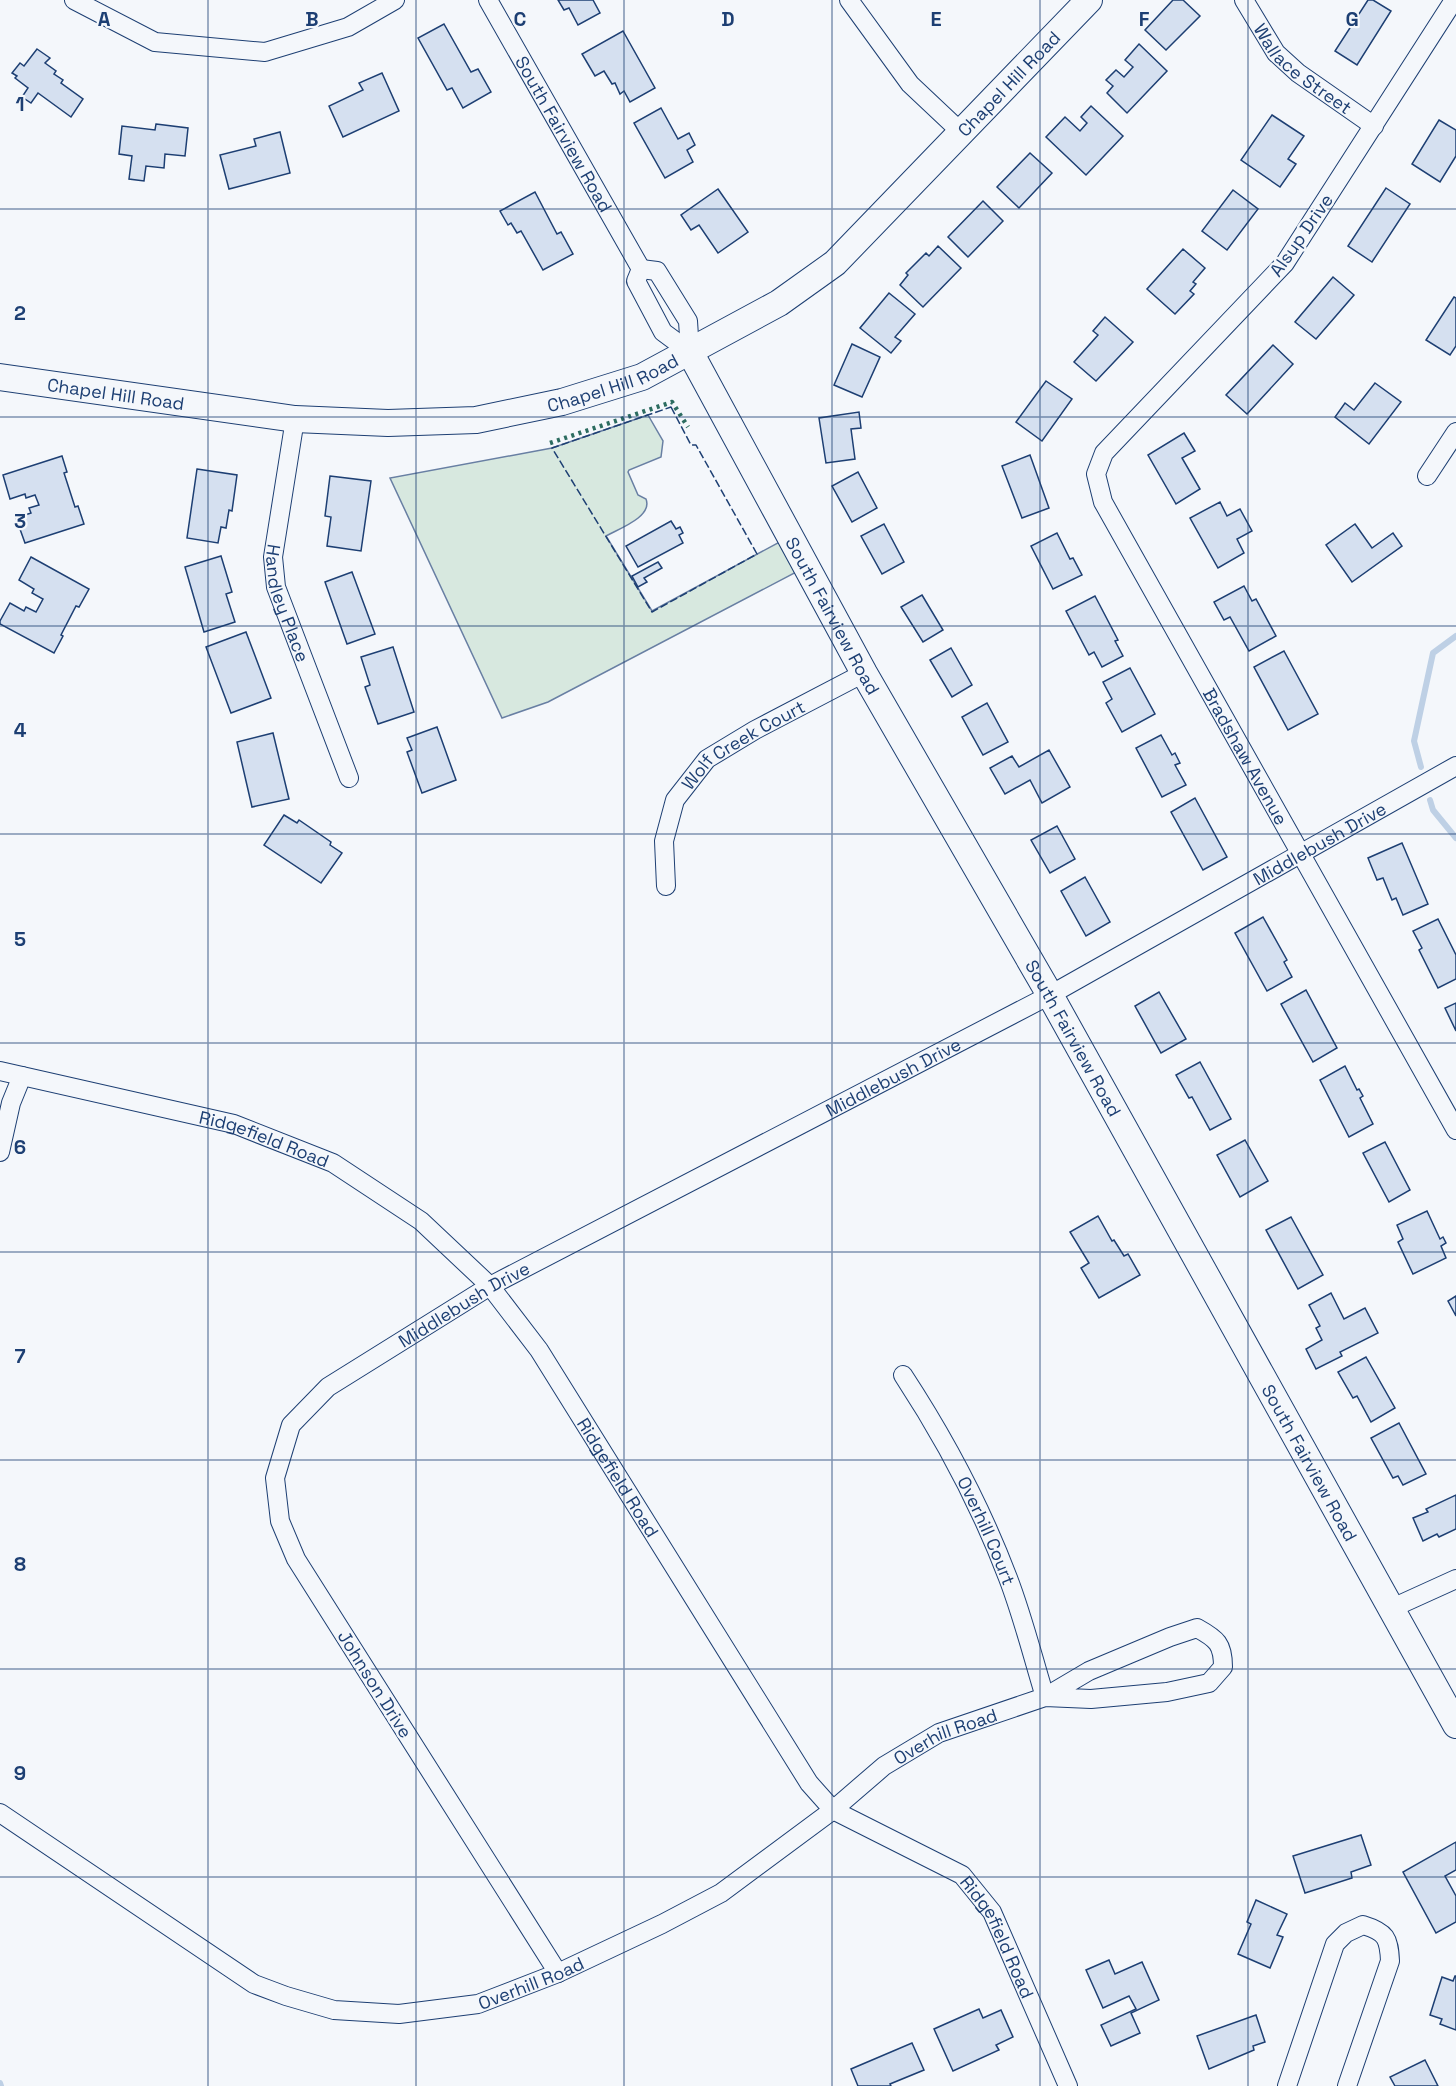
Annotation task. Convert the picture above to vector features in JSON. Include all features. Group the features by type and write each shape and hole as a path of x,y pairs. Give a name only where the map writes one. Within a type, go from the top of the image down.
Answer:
{"street":[{"path":"74,0 155,42 265,52 348,27 395,0"},
{"name":"South Fairview Road","path":"488,0 641,268"},
{"path":"849,0 910,84 962,133"},
{"name":"Chapel Hill Road","path":"0,377 295,420 388,423 476,420 562,402 642,376 779,303 835,263 1089,0"},
{"name":"Wallace Street","path":"1244,0 1276,52 1298,73 1374,126"},
{"name":"Alsup Drive","path":"1096,474 1104,453 1285,263 1454,0"},
{"path":"641,268 657,271 688,321 690,352 663,332 636,281 641,268"},
{"name":"South Fairview Road","path":"690,352 864,673 1050,995 1456,1725"},
{"name":"Handley Place","path":"295,420 273,557 276,587 349,778"},
{"path":"1427,476 1456,432"},
{"name":"Bradshaw Avenue","path":"1096,474 1103,502 1456,1130"},
{"name":"Wolf Creek Court","path":"666,886 664,841 675,800 707,759 755,730 864,673"},
{"name":"Middlebush Drive","path":"328,1387 490,1286 1050,995 1456,766"},
{"name":"Ridgefield Road","path":"0,1071 234,1124 333,1163 421,1221 490,1286 539,1350 809,1783 833,1810 962,1875 992,1912 1068,2086"},
{"path":"0,1152 11,1103 22,1076"},
{"name":"Overhill Court","path":"903,1375 928,1412 981,1513 1009,1581 1045,1697"},
{"name":"Johnson Drive","path":"328,1387 291,1425 275,1478 280,1521 296,1559 558,1973"},
{"path":"1390,1609 1456,1579"},
{"name":"Overhill Road","path":"0,1813 254,1984 334,2010 399,2014 478,2004 558,1973 662,1924 721,1893 833,1810 884,1766 939,1733 1045,1697 1089,1671 1197,1628 1214,1637 1223,1651 1223,1667 1209,1683 1167,1692 1091,1699 1045,1697"},
{"path":"1287,2086 1335,1944 1346,1933 1363,1925 1380,1930 1389,1944 1390,1961 1347,2086"}],"shaded area":[{"path":"648,415 663,441 661,457 628,472 638,495 646,499 647,505 640,517 606,536 652,611 787,538 804,568 548,702 502,718 390,478 552,448"}],"building":[{"path":"558,0 593,0 600,13 578,25 569,8 564,10"},
{"path":"1173,0 1183,0 1200,16 1166,50 1145,30"},
{"path":"1368,0 1373,0 1391,11 1357,65 1335,51"},
{"path":"444,24 471,72 478,69 491,92 463,108 452,88 447,90 418,38"},
{"path":"623,31 655,88 630,102 624,91 620,94 615,83 612,84 604,71 595,76 582,54"},
{"path":"1139,44 1167,71 1127,113 1107,93 1113,86 1106,80 1116,70 1124,77 1133,67 1125,60"},
{"path":"37,49 50,58 45,63 56,71 54,74 63,80 61,83 83,99 71,117 38,93 31,103 22,97 28,88 12,73 20,63 24,66"},
{"path":"382,73 399,111 343,137 329,106 363,90 359,83"},
{"path":"1091,106 1123,136 1086,175 1046,137 1065,117 1080,131 1087,123 1081,117"},
{"path":"661,108 678,139 689,133 695,145 687,150 693,162 665,178 634,123"},
{"path":"1272,115 1304,136 1288,159 1296,164 1280,187 1241,160"},
{"path":"1439,120 1456,130 1456,156 1440,182 1412,164"},
{"path":"156,124 188,128 185,156 165,154 164,168 146,166 144,181 129,179 132,156 119,154 122,126 155,130"},
{"path":"280,132 290,173 229,189 220,155 256,146 254,139"},
{"path":"1030,153 1052,173 1019,208 997,187"},
{"path":"1386,188 1410,204 1372,262 1348,246"},
{"path":"718,189 748,232 718,253 699,225 691,230 681,215"},
{"path":"1233,190 1258,209 1227,250 1202,231"},
{"path":"535,192 557,234 561,232 573,254 543,270 521,231 517,233 511,223 508,225 500,211"},
{"path":"983,201 1003,221 968,257 948,237"},
{"path":"938,246 961,268 923,307 900,285 908,275 906,273 926,253 929,256"},
{"path":"1183,249 1205,268 1193,282 1196,284 1190,291 1194,294 1175,314 1147,289"},
{"path":"1333,277 1354,295 1316,339 1295,322"},
{"path":"889,293 915,314 895,337 901,341 891,353 860,328"},
{"path":"1454,297 1456,298 1456,346 1450,355 1426,340"},
{"path":"1105,317 1133,342 1096,381 1074,362 1098,335 1093,331"},
{"path":"852,344 880,357 862,397 834,385"},
{"path":"1273,345 1293,364 1247,414 1226,395"},
{"path":"1046,381 1072,399 1042,441 1016,422"},
{"path":"1375,383 1401,402 1369,444 1335,417 1345,403 1354,410"},
{"path":"859,412 861,428 851,429 855,459 826,463 819,418"},
{"path":"1184,433 1195,451 1182,458 1200,489 1176,504 1148,455"},
{"path":"1030,455 1049,508 1022,518 1002,466"},
{"path":"62,456 67,472 64,473 75,507 78,506 84,524 25,543 16,518 31,513 29,508 39,505 35,495 26,498 25,494 10,499 3,475"},
{"path":"197,469 237,475 232,511 229,510 226,528 221,527 218,543 187,538"},
{"path":"858,472 877,508 852,522 832,486"},
{"path":"330,476 371,481 361,551 327,546 331,517 325,516"},
{"path":"1220,502 1227,516 1240,509 1252,531 1237,539 1244,553 1218,568 1190,518"},
{"path":"671,521 676,529 680,527 683,533 679,535 683,543 638,567 626,546"},
{"path":"884,524 904,562 882,574 861,536"},
{"path":"1355,524 1372,548 1393,533 1402,546 1352,582 1326,545"},
{"path":"1057,533 1070,559 1073,558 1082,575 1053,589 1031,546"},
{"path":"221,556 232,592 226,594 235,622 204,632 185,567"},
{"path":"31,557 89,589 79,607 76,606 54,653 0,624 10,603 24,611 26,607 36,612 43,599 32,593 34,589 19,580"},
{"path":"658,562 662,568 644,578 647,582 638,587 632,576"},
{"path":"352,572 375,634 347,644 325,582"},
{"path":"1244,586 1252,601 1256,599 1276,636 1249,651 1230,617 1224,620 1214,602"},
{"path":"922,595 943,630 923,642 901,607"},
{"path":"1095,596 1118,640 1115,641 1123,656 1102,667 1094,652 1089,655 1066,611"},
{"path":"246,632 271,698 231,713 206,647"},
{"path":"393,647 414,712 378,724 365,687 370,685 361,657"},
{"path":"951,648 972,685 952,697 930,660"},
{"path":"1284,651 1318,714 1288,730 1254,667"},
{"path":"1130,668 1155,714 1122,732 1106,703 1112,699 1103,682"},
{"path":"987,703 1008,742 983,755 962,717"},
{"path":"437,727 456,780 422,793 407,752 412,750 407,738"},
{"path":"273,733 289,799 252,807 237,742"},
{"path":"1161,735 1172,755 1175,753 1180,763 1175,765 1186,785 1162,797 1136,748"},
{"path":"1049,750 1070,787 1042,803 1030,780 1005,794 990,768 1012,756 1019,767"},
{"path":"1195,798 1227,857 1203,870 1171,812"},
{"path":"284,815 297,823 299,820 331,842 330,845 342,853 321,883 264,845"},
{"path":"1057,826 1075,859 1050,873 1031,840"},
{"path":"1402,843 1428,904 1403,915 1396,898 1392,900 1383,878 1377,880 1368,858"},
{"path":"1085,877 1110,922 1086,936 1061,891"},
{"path":"1263,917 1287,960 1284,962 1292,977 1267,991 1235,933"},
{"path":"1438,919 1456,955 1456,979 1438,988 1419,950 1422,948 1413,931"},
{"path":"1306,990 1337,1048 1313,1062 1281,1004"},
{"path":"1159,992 1186,1039 1161,1053 1135,1006"},
{"path":"1456,1003 1456,1031 1445,1008"},
{"path":"1200,1062 1231,1119 1210,1130 1192,1097 1189,1098 1176,1075"},
{"path":"1345,1066 1357,1090 1359,1089 1363,1096 1360,1098 1373,1124 1349,1137 1320,1080"},
{"path":"1245,1140 1268,1181 1240,1197 1217,1155"},
{"path":"1385,1142 1410,1190 1389,1202 1363,1153"},
{"path":"1427,1211 1440,1239 1443,1237 1446,1243 1441,1246 1446,1258 1413,1274 1398,1242 1403,1239 1397,1225"},
{"path":"1098,1216 1112,1241 1114,1240 1124,1256 1128,1254 1140,1275 1099,1298 1081,1268 1089,1263 1070,1232"},
{"path":"1291,1217 1323,1275 1298,1289 1266,1230"},
{"path":"1331,1293 1344,1319 1365,1308 1378,1333 1340,1352 1342,1356 1316,1369 1306,1349 1322,1340 1316,1328 1320,1326 1309,1305"},
{"path":"1456,1296 1456,1316 1448,1301"},
{"path":"1366,1357 1395,1408 1371,1422 1357,1396 1353,1398 1338,1372"},
{"path":"1399,1423 1426,1474 1403,1485 1398,1476 1393,1478 1371,1438"},
{"path":"1456,1495 1456,1529 1423,1541 1413,1518 1428,1512 1426,1509"},
{"path":"1361,1835 1371,1865 1351,1872 1352,1878 1305,1893 1293,1856"},
{"path":"1456,1842 1456,1870 1445,1876 1456,1896 1456,1922 1436,1933 1403,1872"},
{"path":"1256,1900 1287,1914 1277,1935 1283,1937 1270,1968 1238,1954 1251,1924 1247,1922"},
{"path":"1109,1960 1115,1974 1142,1962 1159,2000 1131,2013 1140,2033 1111,2046 1101,2025 1136,2009 1129,1996 1103,2008 1086,1970"},
{"path":"1455,1976 1456,2030 1440,2024 1442,2019 1430,2015 1442,1977 1453,1981"},
{"path":"979,2009 983,2018 1001,2010 1013,2037 996,2045 999,2050 953,2071 934,2029"},
{"path":"1256,2015 1265,2042 1253,2046 1254,2050 1209,2069 1197,2036"},
{"path":"912,2043 924,2070 890,2084 891,2086 858,2086 851,2069"},
{"path":"1425,2060 1438,2086 1395,2086 1390,2077"}],"waterway":[{"path":"1421,767 1414,741 1433,653 1456,636"},
{"path":"1430,800 1433,810 1456,838"}],"hedge":[{"path":"550,443 672,402 688,427"}],"fence":[{"path":"671,407 691,445 696,445 757,554 652,612 552,448 671,407"}]}
